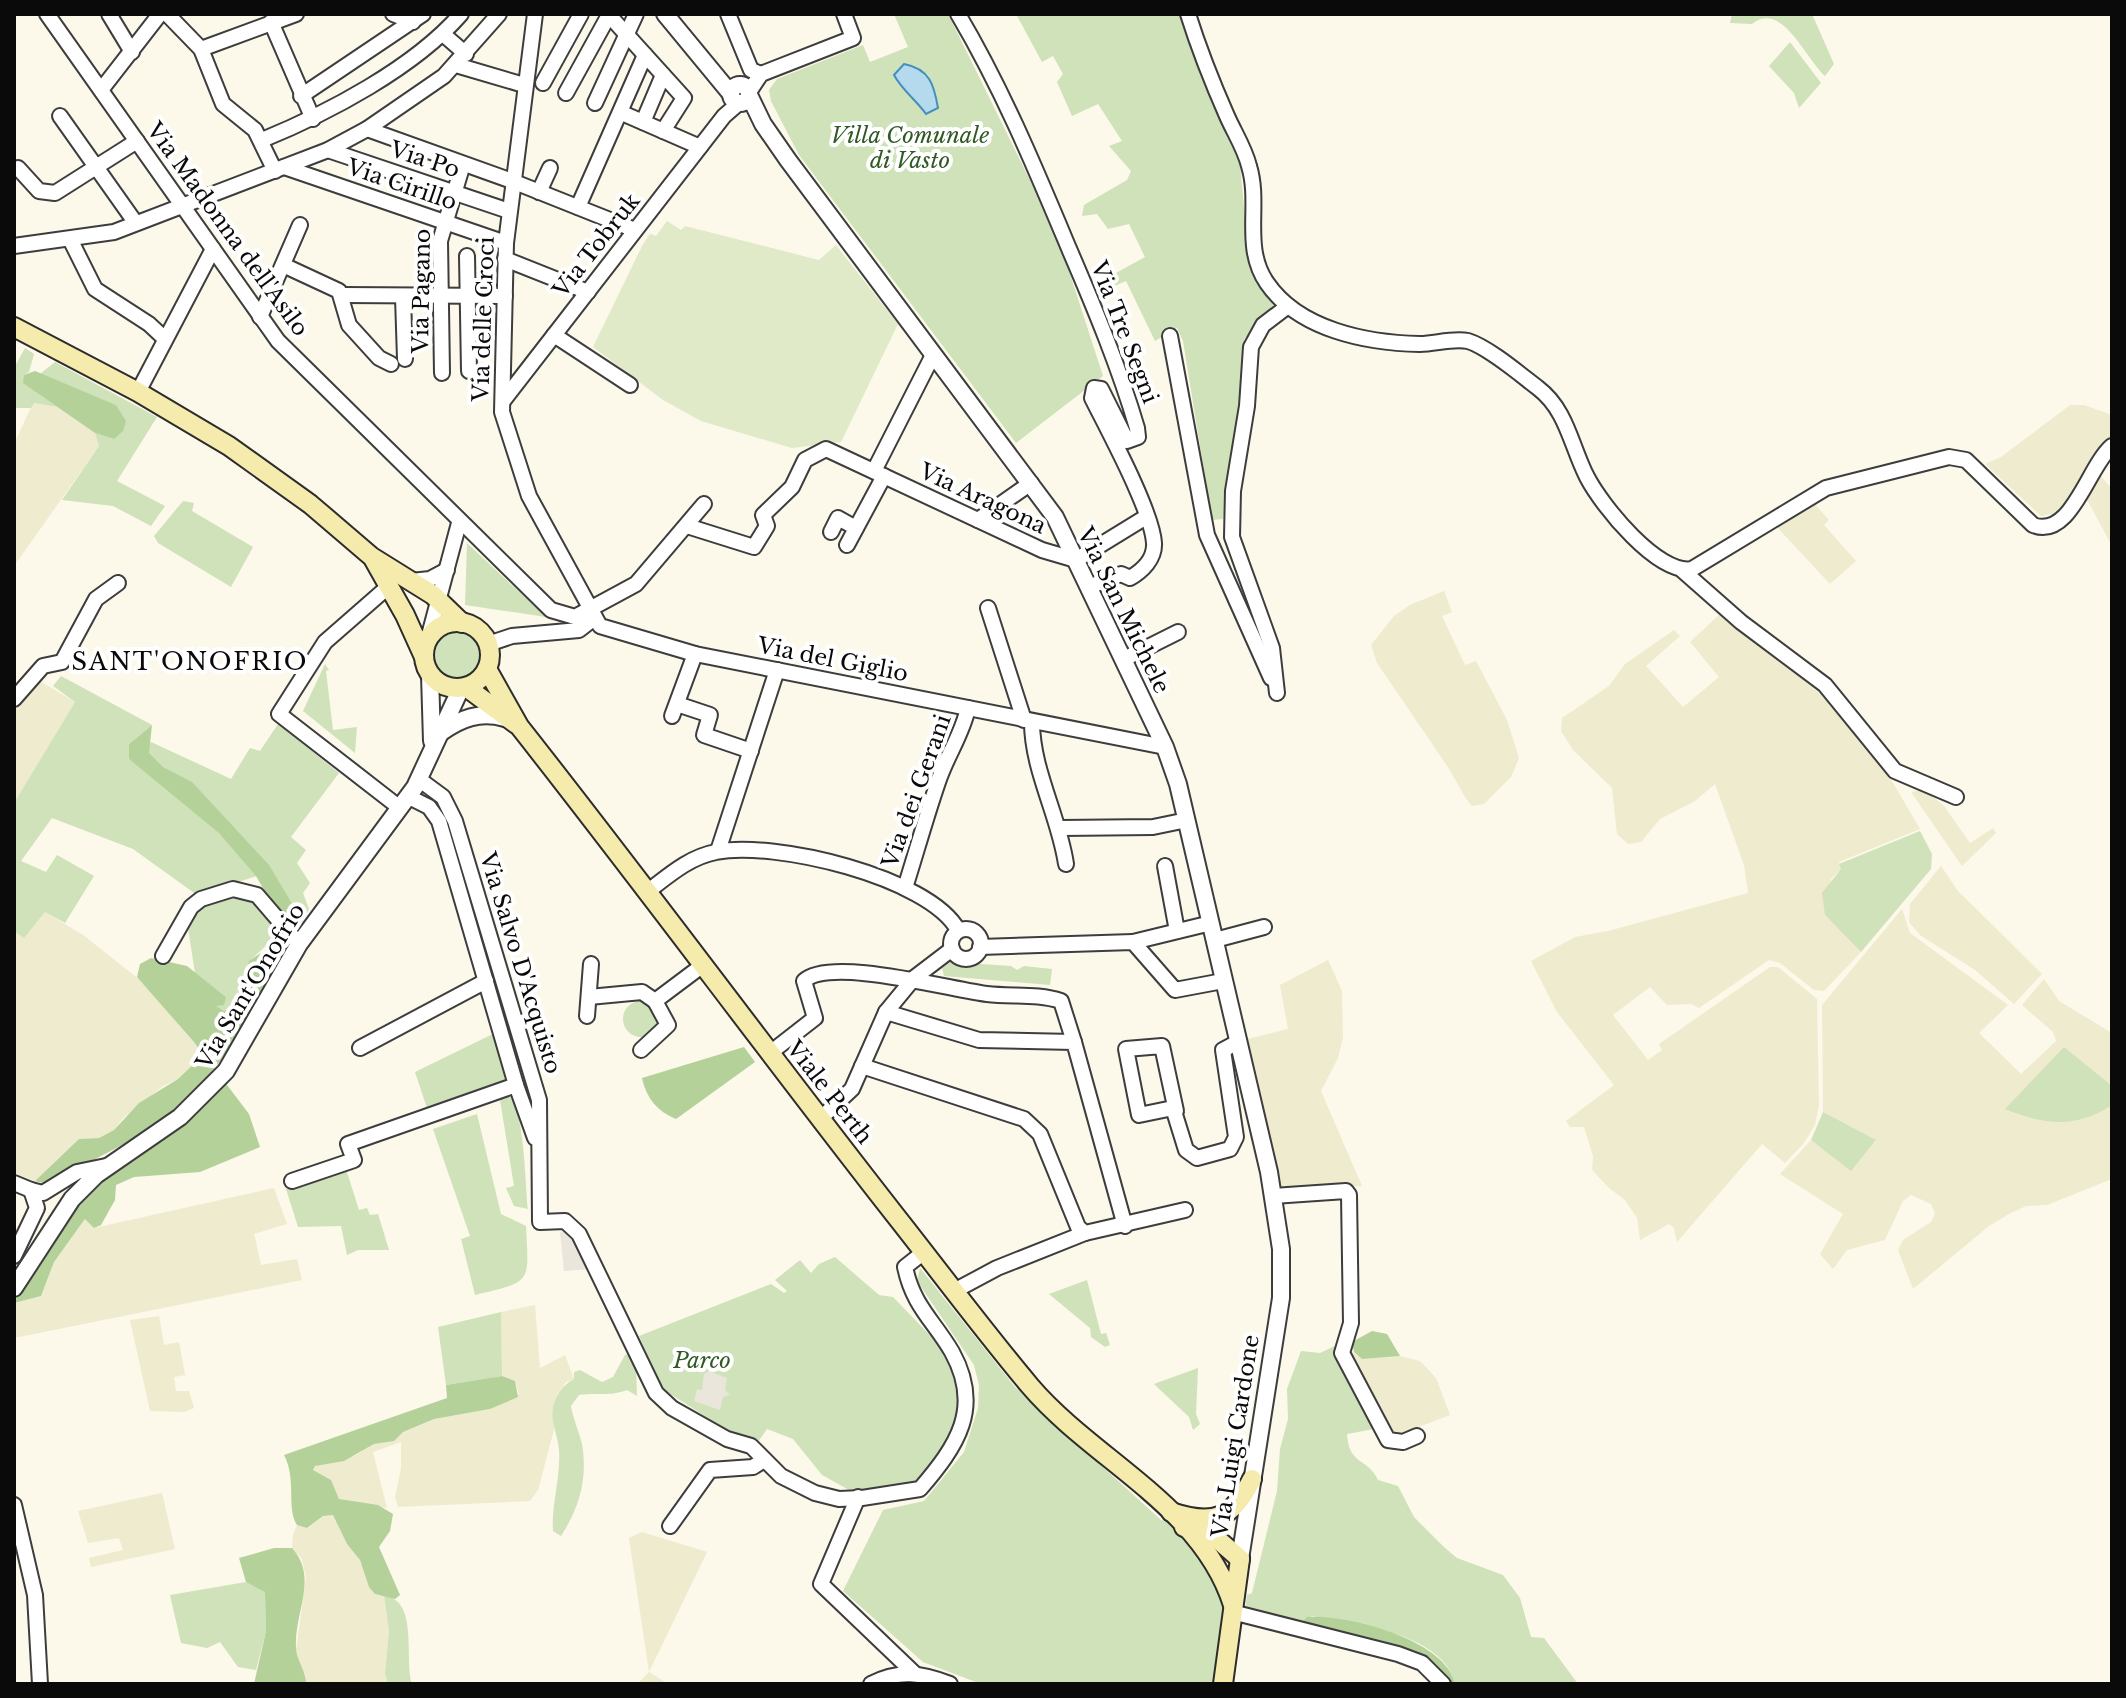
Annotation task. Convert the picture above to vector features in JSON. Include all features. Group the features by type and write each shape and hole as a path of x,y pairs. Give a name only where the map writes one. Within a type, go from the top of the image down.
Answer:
{"main road":[{"path":"14,327 138,392 239,453 329,518 372,557 440,600 462,623 478,630 488,644 487,669 464,688 444,686 430,675 426,648 372,557"},
{"path":"426,648 443,626 462,623"},
{"name":"Viale Perth","path":"487,669 512,722 954,1291 1032,1389 1171,1512 1204,1551 1226,1584 1232,1609"},
{"name":"Viale Perth","path":"464,688 512,722"},
{"path":"1171,1512 1196,1520 1230,1512 1240,1502 1252,1479"},
{"name":"Viale Perth","path":"1184,1527 1216,1538 1240,1559"},
{"path":"1204,1551 1230,1560 1240,1559"},
{"name":"Via Luigi Cardone","path":"1223,1684 1240,1559"}],"street":[{"name":"Via Madonna dell'Asilo","path":"47,14 278,341 459,523"},
{"path":"109,14 132,52"},
{"path":"101,90 160,14"},
{"path":"167,14 201,49 223,104 248,122 279,169"},
{"path":"201,49 296,14"},
{"path":"393,14 418,18 442,35 461,60 543,83 571,96 609,14 684,98 663,131"},
{"path":"262,140 313,119 442,35 461,14"},
{"path":"14,246 101,235 328,150 367,129 461,60 499,14"},
{"name":"Via delle Croci","path":"535,14 506,243 503,424 529,496 586,611"},
{"path":"543,83 581,14"},
{"path":"595,103 636,14"},
{"path":"728,14 750,65 853,38 844,14"},
{"name":"Via Tre Segni","path":"958,14 1010,110 1098,312 1135,420 1138,434 1135,440 1124,437 1101,389 1094,388 1092,398 1146,517"},
{"path":"1188,14 1204,65 1250,167 1257,266 1268,286 1288,306 1311,321 1375,340 1417,344 1467,341 1496,357 1543,392 1559,409 1589,480 1616,519 1650,551 1682,570 1741,622 1825,685 1895,771 1956,797"},
{"name":"Via San Michele","path":"670,15 763,124 1055,517 1165,747 1187,820 1273,1196"},
{"path":"301,96 418,18"},
{"path":"271,22 313,119"},
{"path":"578,207 645,55"},
{"name":"Via Tobruk","path":"502,401 724,116 735,90 753,80 750,65"},
{"path":"643,122 663,75"},
{"path":"621,115 700,147"},
{"path":"60,116 135,222"},
{"path":"367,129 512,181 635,230"},
{"path":"18,168 45,194 64,189 137,141"},
{"name":"Via Po","path":"328,150 509,211"},
{"name":"Via Pagano","path":"442,373 440,297 443,221 463,164"},
{"path":"539,192 550,168"},
{"name":"Via Cirillo","path":"279,169 506,243"},
{"path":"260,317 300,225"},
{"path":"71,241 95,289 149,324 164,338"},
{"path":"138,392 213,249"},
{"path":"467,256 469,371"},
{"path":"505,259 588,292"},
{"path":"283,265 334,288 342,295 349,325 379,358 398,362 403,297"},
{"path":"342,295 505,296"},
{"path":"1170,336 1207,535 1277,693 1272,648 1232,537 1233,491 1250,382 1251,347 1263,325 1288,306"},
{"path":"554,335 630,385"},
{"path":"847,545 933,355"},
{"path":"1682,570 1692,569 1826,488 1949,457 1966,460 2033,525 2042,528 2051,526 2071,509 2095,465 2112,446"},
{"name":"Via Aragona","path":"687,526 754,547 767,526 763,515 792,487 805,460 826,449 1042,550 1076,560"},
{"path":"978,520 1031,483"},
{"path":"426,648 459,523 551,610 565,616 586,611 636,584 704,504"},
{"path":"1076,560 1146,517 1154,545 1147,564 1130,578 1121,574 1089,587"},
{"path":"831,532 838,518 856,528"},
{"path":"411,581 430,579 447,570"},
{"path":"14,699 43,666 62,662 96,599 118,583"},
{"name":"Via Salvo D'Acquisto","path":"389,586 325,642 279,714 405,802 429,807 439,821 478,928 532,1108"},
{"path":"988,608 1061,828 1066,864"},
{"path":"488,644 521,635 542,625 551,610"},
{"path":"521,635 579,630 588,623 586,611"},
{"name":"Via del Giglio","path":"586,611 600,626 695,654 1165,747"},
{"path":"1124,659 1178,632"},
{"path":"695,654 674,710 710,715 704,735 751,751"},
{"path":"718,851 777,670"},
{"name":"Via Sant'Onofrio","path":"430,675 431,751"},
{"name":"Via Sant'Onofrio","path":"14,1288 68,1203 112,1165 155,1137 213,1088 238,1055 299,944 420,780 439,734 464,688"},
{"name":"Via dei Gerani","path":"905,888 938,782 947,759 962,736 968,708"},
{"path":"439,734 461,719 481,714 512,722"},
{"name":"Via Salvo D'Acquisto","path":"420,780 437,791 451,811 478,928 486,981 516,1085 532,1108"},
{"path":"1061,828 1153,827 1187,820"},
{"path":"647,892 687,863 718,851 777,851 807,855 905,888 945,911 958,930"},
{"path":"1165,866 1177,931"},
{"path":"163,956 191,907 201,899 233,889 257,895 299,944"},
{"path":"958,930 951,939 952,949 958,956 967,959 980,947 1133,942 1211,923"},
{"path":"1215,940 1264,927"},
{"path":"958,930 972,930 979,937 980,947"},
{"path":"1133,942 1175,990 1223,981"},
{"path":"820,1119 852,1089 886,1012 914,978 952,949"},
{"path":"587,1016 591,964"},
{"path":"655,1001 703,965"},
{"path":"770,1053 815,1018 804,988 807,977 857,974 914,978 965,991 1061,1001 1125,1226"},
{"path":"360,1048 486,981"},
{"path":"589,997 642,992 655,1001 665,1012 668,1025 641,1050"},
{"path":"886,1012 979,1040 1074,1042"},
{"path":"1176,1111 1169,1106 1139,1115 1126,1049 1162,1046 1186,1150 1197,1158 1230,1149 1237,1132 1223,1050 1238,1042"},
{"path":"862,1066 1024,1119 1033,1125 1040,1134 1078,1227 1085,1233"},
{"path":"292,1181 354,1160 348,1144 516,1085"},
{"path":"532,1108 540,1154 540,1222 565,1221 579,1234 662,1400 727,1439 751,1446 781,1476 815,1493 839,1499 901,1495 920,1489 960,1432 967,1387 951,1351 916,1302 905,1267 924,1252"},
{"path":"14,1183 43,1193 77,1172 112,1165"},
{"path":"14,1256 37,1208 31,1190"},
{"path":"1273,1196 1346,1191 1349,1195 1351,1323 1342,1353 1388,1440 1403,1442 1417,1436"},
{"name":"Via Luigi Cardone","path":"1240,1559 1281,1298 1281,1249 1273,1196"},
{"path":"954,1291 997,1268 1085,1233 1185,1210"},
{"path":"670,1526 710,1470 753,1467 764,1460"},
{"path":"858,1497 821,1584 914,1673"},
{"path":"14,1505 35,1595 40,1684"},
{"path":"1232,1609 1398,1654 1422,1663 1443,1684"},
{"path":"871,1684 914,1673 950,1684"}],"shaded area":[{"path":"33,403 58,407 76,417 95,433 99,446 14,566 14,444"},
{"path":"2070,405 2084,405 2112,415 2112,435 2096,450 2065,506 2058,513 2041,516 1985,464 2001,457"},
{"path":"2098,473 2112,489 2112,546 2083,492"},
{"path":"1810,499 1829,520 1824,525 1856,561 1830,584 1776,526"},
{"path":"1444,591 1452,612 1442,616 1465,665 1476,661 1507,720 1519,758 1511,777 1484,804 1472,806 1377,663 1371,645 1394,616 1410,605"},
{"path":"1720,614 1833,704 1895,786 1920,829 1839,862 1841,869 1831,879 1825,915 1861,952 1824,991 1814,990 1780,963 1769,960 1699,1008 1691,1004 1667,1005 1650,987 1613,1015 1648,1060 1662,1050 1659,1044 1770,967 1778,967 1817,999 1819,1106 1815,1125 1804,1143 1785,1163 1762,1144 1677,1242 1674,1228 1669,1224 1640,1240 1637,1218 1625,1200 1592,1170 1593,1156 1584,1127 1570,1127 1566,1121 1614,1085 1557,1012 1531,961 1575,937 1748,893 1744,865 1715,784 1695,801 1660,819 1641,842 1628,844 1617,834 1612,788 1573,750 1561,731 1562,718 1609,686 1625,664 1674,630 1680,636 1646,666 1683,707 1719,677 1690,642"},
{"path":"38,680 75,702 14,803 14,706"},
{"path":"1923,789 1944,806 1970,843 1993,828 1996,833 1962,866 1911,792"},
{"path":"1941,866 1958,891 2042,974 2014,1004 1975,970 1920,935 1909,922 1910,904"},
{"path":"1902,909 1910,933 2008,1005 1979,1033 2021,1074 2056,1041 2053,1032 2022,1005 2044,979 2059,1001 2112,1033 2112,1179 2047,1205 2026,1206 2009,1214 1989,1226 1913,1289 1898,1250 1903,1240 1931,1222 1935,1213 1931,1204 1911,1195 1903,1201 1885,1240 1847,1250 1833,1269 1820,1254 1843,1214 1780,1174 1811,1140 1851,1170 1876,1141 1823,1112 1822,1005"},
{"path":"45,912 83,935 145,984 199,1049 199,1059 178,1079 163,1086 123,1118 114,1130 99,1138 79,1139 35,1181 14,1173 14,931 24,937"},
{"path":"1328,960 1342,991 1343,1038 1338,1058 1321,1091 1362,1186 1278,1190 1247,1039 1288,1029 1280,985"},
{"path":"274,1188 287,1224 254,1234 261,1265 297,1259 302,1280 14,1338 14,1303 41,1296 54,1262 86,1218 94,1228"},
{"path":"565,1228 569,1229 592,1269 564,1271 560,1233"},
{"path":"535,1305 540,1368 565,1355 574,1379 566,1382 557,1395 552,1411 555,1426 538,1490 530,1501 398,1507 395,1497 401,1468 401,1442 373,1452 387,1508 339,1499 313,1470 315,1466 356,1455 374,1444 394,1441 403,1432 434,1419 490,1409 519,1394 515,1381 502,1376 501,1312"},
{"path":"159,1316 164,1345 179,1342 185,1375 174,1377 176,1391 189,1391 194,1408 184,1412 150,1411 130,1320"},
{"path":"1349,1349 1362,1359 1400,1356 1420,1361 1436,1378 1450,1415 1390,1438 1349,1357"},
{"path":"709,1371 727,1378 725,1390 730,1395 723,1397 720,1410 694,1401 697,1389 702,1390 704,1374"},
{"path":"162,1493 175,1549 91,1567 89,1558 123,1550 119,1538 88,1543 78,1511"},
{"path":"333,1515 347,1544 355,1551 375,1594 384,1596 389,1630 385,1673 388,1684 306,1684 296,1650 306,1578 302,1559 292,1548 293,1535 297,1525 308,1528 323,1516"},
{"path":"642,1532 707,1552 649,1672 629,1538"},
{"path":"649,1672 668,1684 637,1684"}],"green space":[{"name":"Villa Comunale di Vasto","path":"894,14 948,14 1058,237 1103,376 1016,443 799,155 771,101 769,90 777,79 863,45 870,62 908,47"},
{"path":"1016,14 1179,14 1240,165 1250,269 1275,308 1244,339 1245,376 1223,519 1212,520 1183,341 1177,328 1155,341 1126,281 1100,292 1096,284 1145,257 1129,224 1108,229 1097,214 1082,216 1084,205 1127,180 1131,171 1109,146 1122,141 1098,104 1072,116 1057,82 1063,74 1053,56 1042,62"},
{"path":"1732,14 1812,14 1834,64 1825,76 1783,25 1773,19 1752,24 1730,23"},
{"path":"1790,42 1821,83 1799,108 1794,93 1769,66"},
{"path":"667,221 681,230 685,226 819,260 836,245 898,324 841,442 792,448 701,421 663,400 593,347 643,244 650,234 656,236"},
{"path":"25,348 34,354 29,372 24,375 39,394 58,407 34,403 31,408 14,408 14,368"},
{"path":"55,362 157,417 117,481 165,506 151,526 113,506 62,500 99,446 95,433 114,439 116,405 40,374"},
{"path":"35,371 116,405 126,421 123,431 114,439 95,433 23,383 24,375"},
{"path":"183,501 194,503 192,511 253,547 231,587 158,543 154,536"},
{"path":"467,543 546,617 465,605"},
{"path":"457,629 475,637 483,655 475,673 457,681 439,673 431,655 439,637"},
{"path":"325,664 329,670 326,671 333,730 357,727 355,753 303,711"},
{"path":"61,676 152,725 129,744 129,759 138,765 151,742 231,779 250,748 260,751 278,724 339,773 291,837 306,850 297,863 310,883 303,893 309,909 299,928 291,929 257,876 197,895 133,849 52,818 21,861 46,872 57,855 94,876 65,923 45,912 24,938 14,931 14,803 75,702 53,686"},
{"path":"152,725 149,753 163,767 192,782 269,865 294,907 293,920 288,922 276,911 256,876 219,833 129,759 129,744"},
{"path":"1920,831 1932,854 1931,869 1861,952 1825,915 1822,893 1841,869 1839,864"},
{"path":"239,889 262,905 282,932 249,962 237,995 224,1011 214,1006 226,997 195,973 188,928 195,909"},
{"path":"282,932 288,946 230,1046 188,1099 120,1146 47,1184 35,1181 79,1139 99,1138 114,1130 139,1103 178,1079 199,1059 199,1049 193,1041 137,977 140,964 151,958 187,966 226,997 224,1005 216,1006 224,1011 233,1006 249,961 271,946"},
{"path":"950,962 1011,966 1017,970 1024,966 1052,969 1050,985 944,976 942,968"},
{"path":"641,1001 653,1007 659,1019 653,1031 641,1037 629,1031 623,1019 629,1007"},
{"path":"497,1032 505,1080 428,1111 415,1072"},
{"path":"744,1047 755,1062 676,1119 658,1108 646,1092 642,1078"},
{"path":"2064,1047 2112,1086 2112,1105 2085,1118 2059,1122 2005,1109"},
{"path":"224,1081 249,1114 260,1147 200,1172 134,1177 116,1185 115,1200 101,1225 94,1228 85,1219 54,1262 41,1296 14,1303 44,1247 78,1197"},
{"path":"508,1094 514,1102 521,1130 528,1209 514,1206 506,1188 514,1186 500,1100"},
{"path":"1823,1112 1876,1140 1851,1171 1811,1140"},
{"path":"477,1114 501,1214 526,1226 527,1260 523,1277 517,1283 475,1295 461,1239 470,1236 433,1129"},
{"path":"345,1166 359,1210 367,1208 370,1215 378,1214 389,1250 358,1250 347,1255 341,1226 298,1227 286,1189"},
{"name":"Parco","path":"835,1257 879,1295 893,1297 948,1354 961,1387 959,1415 941,1449 917,1480 892,1490 851,1491 822,1475 793,1439 767,1429 758,1442 727,1430 664,1390 639,1336 771,1284 784,1293 787,1291 775,1280 800,1260 811,1273 819,1264"},
{"path":"920,1268 1015,1387 1161,1520 1184,1527 1231,1598 1217,1684 981,1684 923,1662 843,1591 883,1510 924,1501 964,1452 978,1408 979,1385 974,1365 917,1281"},
{"path":"1087,1280 1101,1334 1106,1333 1110,1345 1105,1347 1091,1337 1090,1328 1049,1294"},
{"path":"501,1312 502,1376 446,1385 438,1327"},
{"path":"1372,1331 1387,1334 1400,1356 1362,1359 1354,1352 1352,1342"},
{"path":"1339,1344 1381,1441 1374,1429 1347,1434 1355,1457 1378,1480 1398,1486 1414,1517 1457,1558 1503,1575 1520,1598 1531,1637 1544,1638 1578,1684 1455,1684 1448,1668 1436,1654 1398,1635 1355,1623 1312,1616 1300,1625 1245,1611 1277,1491 1280,1449 1288,1419 1287,1389 1301,1351 1320,1353"},
{"path":"630,1353 636,1365 637,1396 627,1390 579,1395 571,1406 582,1444 584,1469 577,1504 561,1536 553,1531 559,1460 553,1407 561,1390 574,1379 574,1372 580,1370 602,1382 613,1377 625,1355"},
{"path":"1198,1368 1196,1414 1200,1424 1193,1430 1189,1417 1154,1384"},
{"path":"502,1376 515,1381 518,1397 490,1409 434,1419 403,1432 394,1441 374,1444 344,1461 315,1466 313,1470 331,1480 339,1499 378,1505 393,1514 390,1531 379,1547 400,1595 395,1599 375,1594 369,1587 360,1560 347,1544 333,1515 323,1516 307,1528 297,1525 292,1510 290,1474 284,1455 447,1398 446,1385"},
{"path":"274,1548 292,1548 304,1571 296,1647 306,1684 254,1684 266,1631 265,1592 246,1582 239,1558"},
{"path":"246,1582 265,1591 266,1631 256,1670 238,1667 220,1642 207,1648 181,1643 170,1595"},
{"path":"384,1596 395,1600 406,1619 412,1684 388,1684 385,1673 389,1630"},
{"path":"1307,1617 1346,1620 1393,1633 1434,1655 1448,1668 1455,1684 1444,1684 1429,1665 1300,1625"}],"water":[{"path":"904,64 920,70 929,79 938,108 926,114 901,85 894,75"}],"district":[{"name":"SANT'ONOFRIO","path":"190,662"}]}
